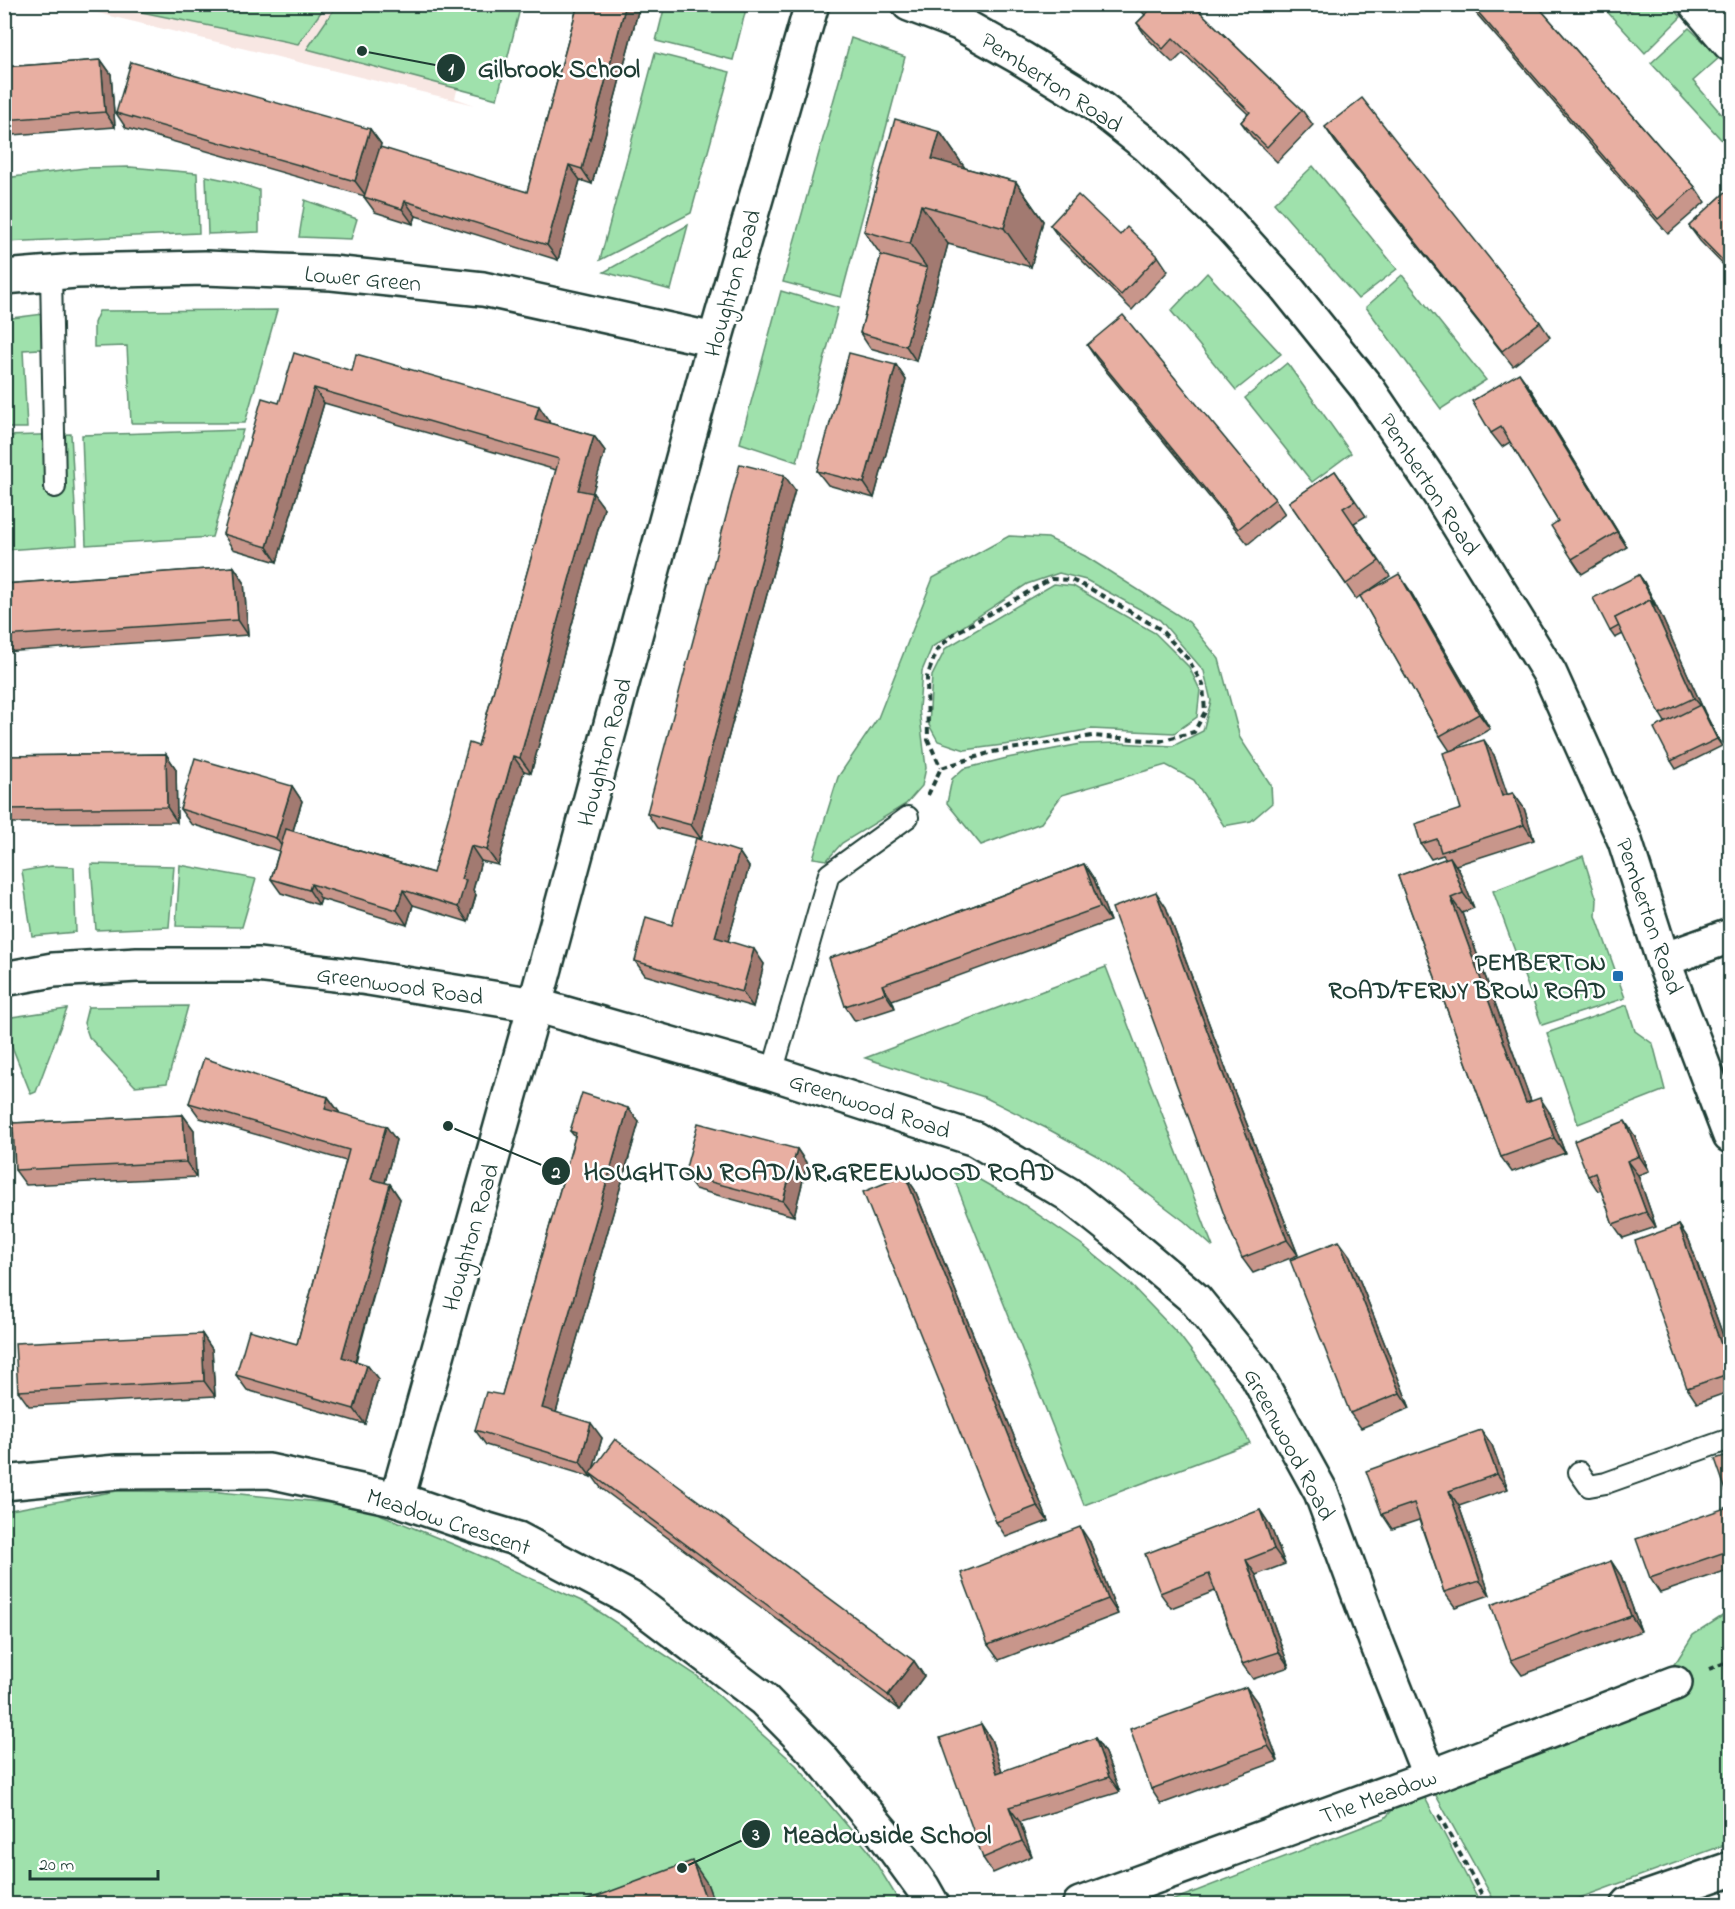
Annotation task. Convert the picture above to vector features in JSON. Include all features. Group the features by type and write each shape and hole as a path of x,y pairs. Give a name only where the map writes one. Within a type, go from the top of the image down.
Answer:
{"street":[{"name":"Houghton Road","path":"397,1499 535,1005 715,340 812,4"},
{"name":"Pemberton Road","path":"909,4 959,23 1021,58 1091,102 1148,146 1230,225 1286,287 1368,389 1440,495 1550,674 1625,841 1663,960 1731,1136"},
{"path":"1696,5 1731,44"},
{"name":"Lower Green","path":"4,277 51,273 205,268 332,273 483,289 715,340"},
{"path":"1663,960 1731,936"},
{"name":"Greenwood Road","path":"4,978 53,970 116,966 256,966 362,977 535,1005 772,1073 975,1139 1068,1194 1196,1299 1256,1374 1321,1492 1425,1779"},
{"name":"Meadow Crescent","path":"4,1483 117,1472 269,1471 397,1499 518,1539 630,1598 763,1699 819,1756 883,1833 923,1888 932,1905"},
{"name":"The Meadow","path":"1080,1905 1425,1779 1675,1683"},
{"path":"1629,1905 1731,1869"}],"lane":[{"path":"51,273 55,487"},
{"path":"772,1073 829,874 908,817"},
{"path":"1579,1472 1589,1486 1606,1483 1731,1439"}],"path":[{"path":"1051,579 1071,580 1087,587 1160,629 1188,659 1203,686 1205,712 1194,732 1160,741 1092,736 992,752 941,768 928,740 927,677 937,651 952,635 1051,579"},
{"path":"1425,1779 1488,1905"}],"shaded area":[{"path":"65,5 481,5 455,98 475,105"}],"green space":[{"path":"107,5 326,5 298,44"},
{"path":"337,5 521,5 497,99 307,49"},
{"path":"665,5 747,5 733,60 656,41"},
{"path":"1601,5 1619,5 1627,14 1638,5 1671,5 1681,17 1645,53"},
{"path":"1689,28 1720,57 1693,81 1730,124 1730,149 1651,63"},
{"path":"851,38 905,57 841,297 783,282"},
{"path":"655,53 730,72 691,213 600,260"},
{"path":"1313,166 1397,269 1358,299 1274,203"},
{"path":"130,167 197,173 199,233 5,242 5,178 85,168"},
{"path":"206,176 259,190 259,232 208,234"},
{"path":"305,200 357,219 351,239 299,237"},
{"path":"688,225 671,290 604,272"},
{"path":"1207,273 1281,354 1236,390 1171,311"},
{"path":"1402,275 1486,380 1441,409 1366,307"},
{"path":"781,291 838,308 797,462 740,443"},
{"path":"277,310 245,423 131,423 127,346 94,347 94,323 99,311"},
{"path":"51,313 56,348 23,350 27,428 5,428 4,319"},
{"path":"1287,363 1351,453 1312,482 1245,398"},
{"path":"243,430 212,537 86,545 82,435"},
{"path":"71,434 77,545 5,550 5,436"},
{"path":"1009,536 1048,538 1085,556 1189,622 1219,659 1240,738 1271,785 1272,803 1251,821 1224,826 1194,780 1166,765 1062,795 1041,823 981,845 947,803 952,779 963,769 1081,744 1118,743 1173,746 1203,731 1211,701 1204,671 1160,620 1086,580 1059,573 1027,584 932,647 922,671 919,709 926,768 922,786 906,804 842,843 827,860 813,858 838,777 878,718 933,578"},
{"path":"1054,584 1073,586 1155,633 1189,667 1200,690 1197,717 1174,733 1091,729 1018,743 965,750 938,741 929,725 932,676 946,648"},
{"path":"1583,856 1597,900 1596,916 1625,998 1542,1025 1493,891"},
{"path":"91,864 174,866 169,927 96,930"},
{"path":"180,865 256,879 242,927 176,926"},
{"path":"51,866 74,867 76,932 32,936 22,871"},
{"path":"1106,967 1213,1247 1184,1221 1099,1157 1046,1128 984,1097 865,1058"},
{"path":"1627,1005 1635,1031 1653,1044 1665,1090 1578,1124 1547,1033"},
{"path":"188,1006 167,1083 135,1086 89,1037 84,1023 88,1007"},
{"path":"67,1009 36,1092 31,1094 5,1029 5,1018"},
{"path":"951,1171 980,1180 1024,1205 1081,1244 1129,1283 1180,1336 1223,1393 1250,1443 1084,1505"},
{"path":"117,1491 219,1492 360,1506 472,1552 586,1603 696,1675 796,1765 868,1850 901,1904 715,1904 707,1883 649,1904 5,1904 5,1511"},
{"path":"1730,1611 1730,1843 1563,1904 1496,1904 1433,1790 1649,1696 1678,1659 1693,1635"},
{"path":"1424,1796 1481,1904 1163,1904 1385,1818 1399,1803"}],"building":[{"path":"578,4 626,4 582,169 569,165 547,245 405,201 402,209 364,197 380,147 527,192"},
{"path":"1140,4 1192,4 1302,110 1267,147 1241,122 1250,112 1173,38 1163,49 1137,23 1148,12"},
{"path":"1471,4 1536,4 1695,187 1658,219"},
{"path":"101,60 105,112 4,120 4,67"},
{"path":"131,62 370,129 355,181 116,113"},
{"path":"1362,98 1540,322 1502,351 1325,127"},
{"path":"895,119 940,132 932,159 1016,182 1004,228 921,205 910,244 864,231"},
{"path":"1731,187 1731,269 1689,226"},
{"path":"1078,195 1120,235 1127,227 1158,256 1121,295 1050,225"},
{"path":"881,255 927,268 906,346 860,333"},
{"path":"1123,315 1275,499 1238,529 1087,345"},
{"path":"294,353 352,371 356,354 539,406 535,419 594,436 578,490 593,493 520,758 513,756 487,850 471,846 461,879 466,880 458,907 403,890 397,910 311,884 309,890 271,879 286,829 433,873 469,743 478,746 559,459 314,388 267,547 223,534 262,398 279,403"},
{"path":"849,353 896,365 864,483 817,471"},
{"path":"1519,373 1617,532 1572,559 1551,526 1558,521 1501,427 1491,433 1472,401"},
{"path":"740,464 784,475 691,825 647,813"},
{"path":"1335,471 1355,501 1343,508 1379,561 1346,584 1289,502"},
{"path":"234,567 238,620 4,636 4,584"},
{"path":"1399,574 1479,714 1440,736 1360,596"},
{"path":"1639,575 1656,607 1650,600 1615,618 1619,626 1610,631 1593,598"},
{"path":"1650,600 1694,698 1660,714 1615,618"},
{"path":"1700,705 1717,739 1671,761 1654,728"},
{"path":"1484,740 1502,796 1513,793 1524,825 1441,852 1437,839 1421,844 1415,824 1461,809 1443,753"},
{"path":"166,754 167,807 4,809 4,756"},
{"path":"195,758 292,786 276,838 180,809"},
{"path":"696,838 739,852 715,937 754,949 742,992 635,961 646,917 672,925"},
{"path":"1450,857 1463,893 1451,898 1526,1103 1540,1098 1554,1138 1501,1157 1398,876"},
{"path":"1084,864 1100,907 882,985 885,993 845,1006 829,958 868,946"},
{"path":"1156,892 1287,1240 1242,1258 1112,908"},
{"path":"204,1058 328,1097 325,1109 386,1126 371,1179 390,1184 342,1357 367,1365 354,1409 236,1375 249,1330 297,1344 349,1150 189,1103"},
{"path":"582,1093 628,1108 542,1408 591,1423 580,1462 475,1430 486,1392 502,1395 576,1133 570,1131"},
{"path":"183,1115 186,1162 15,1170 13,1123"},
{"path":"1625,1121 1639,1156 1627,1161 1646,1212 1613,1224 1595,1173 1588,1176 1574,1141"},
{"path":"698,1123 797,1149 783,1201 684,1175"},
{"path":"905,1175 1037,1506 996,1522 863,1192"},
{"path":"1679,1225 1731,1373 1687,1388 1635,1241"},
{"path":"1339,1241 1400,1393 1350,1413 1290,1260"},
{"path":"202,1334 204,1381 18,1391 15,1343"},
{"path":"1481,1430 1497,1474 1449,1491 1480,1581 1444,1592 1414,1503 1382,1514 1366,1471"},
{"path":"615,1439 914,1661 888,1695 590,1473"},
{"path":"1731,1454 1731,1505 1715,1459"},
{"path":"1731,1506 1731,1550 1650,1578 1636,1539"},
{"path":"1260,1510 1274,1549 1246,1560 1279,1652 1242,1664 1209,1574 1160,1593 1145,1554"},
{"path":"1080,1527 1108,1599 988,1645 961,1573"},
{"path":"1611,1561 1631,1616 1511,1660 1491,1605"},
{"path":"1246,1687 1268,1746 1151,1789 1130,1729"},
{"path":"981,1724 997,1773 1095,1738 1109,1777 1009,1807 1022,1841 983,1858 940,1738"},
{"path":"692,1861 708,1905 574,1905"}],"place":[{"name":"Gilbrook School","path":"362,51"},
{"name":"PEMBERTON ROAD/FERNY BROW ROAD","path":"1618,976"},
{"name":"HOUGHTON ROAD/NR.GREENWOOD ROAD","path":"448,1126"},
{"name":"Meadowside School","path":"682,1868"}]}
